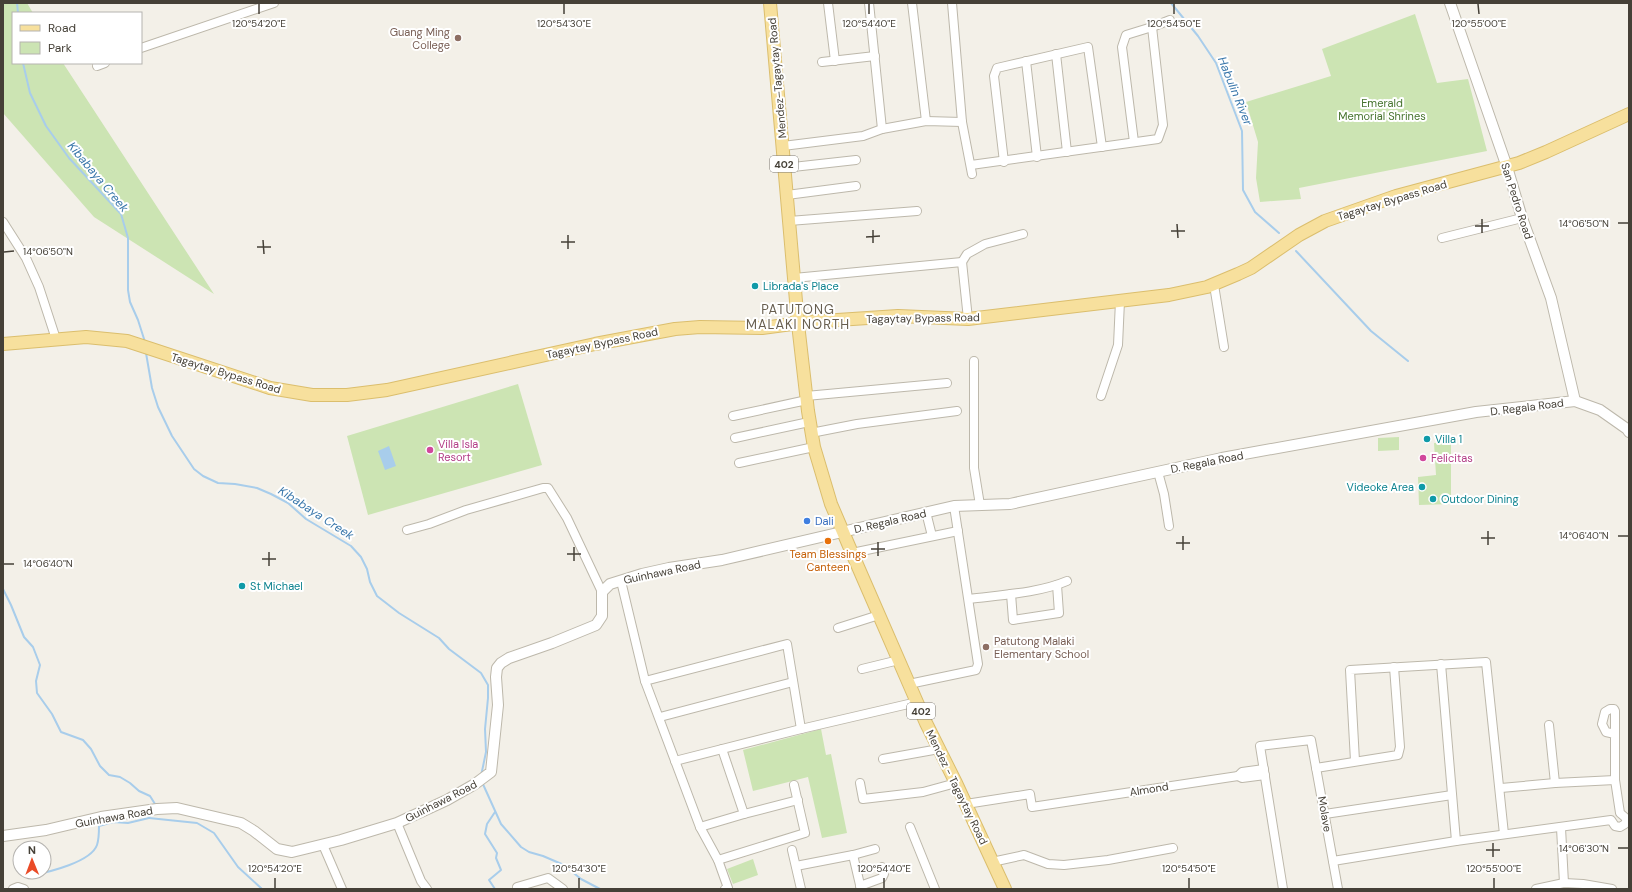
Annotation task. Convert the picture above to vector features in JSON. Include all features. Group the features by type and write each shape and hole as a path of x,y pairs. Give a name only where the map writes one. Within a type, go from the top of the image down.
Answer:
{"main road":[{"name":"Mendez–Tagaytay Road","path":"770,3 798,324 810,428 814,447 831,504 842,531"},
{"name":"Tagaytay Bypass Road","path":"3,344 86,337 127,342 270,388 312,395 347,395 387,390 662,330 700,327 762,328 898,316 968,319 1183,293 1214,285 1251,268 1295,237 1325,221 1396,196 1507,167 1546,152 1629,114"},
{"name":"Mendez - Tagaytay Road","path":"842,531 917,702 1005,889"}],"street":[{"path":"142,48 274,3"},
{"path":"828,3 835,61"},
{"path":"869,3 882,129"},
{"path":"912,3 926,121"},
{"path":"952,3 962,122 972,174"},
{"name":"San Pedro Road","path":"1450,3 1507,167 1522,218 1551,298 1575,401"},
{"path":"1134,142 1122,46 1126,35 1170,20"},
{"path":"971,165 1004,162 1158,139 1163,125 1152,27"},
{"path":"1004,162 994,76 996,68 1088,47 1102,147"},
{"path":"1056,54 1067,152"},
{"path":"822,62 875,56"},
{"path":"1026,61 1037,157"},
{"path":"783,146 863,136 882,129 926,121 962,122"},
{"path":"784,168 856,160"},
{"path":"787,195 856,186"},
{"path":"789,221 917,211"},
{"path":"1442,238 1522,218"},
{"path":"3,222 26,258 39,287 56,339"},
{"path":"968,319 962,262 967,254 985,244 1023,234"},
{"path":"794,278 962,262"},
{"path":"1214,285 1224,347"},
{"path":"1101,396 1118,345 1120,301"},
{"path":"974,361 974,468 980,505"},
{"path":"733,416 806,398 947,383"},
{"path":"1575,401 1600,410 1629,432"},
{"name":"D. Regala Road","path":"842,531 954,506 1010,504 1222,458 1476,412 1575,401"},
{"path":"735,438 957,411"},
{"path":"739,463 814,447"},
{"path":"1158,472 1164,494 1168,526"},
{"path":"407,530 429,524 466,510 542,488 548,488 567,518 602,592"},
{"path":"909,684 976,670 978,664 954,506"},
{"path":"926,512 932,536"},
{"path":"852,553 958,530"},
{"name":"Guinhawa Road","path":"3,836 46,830 101,817 145,810 177,808 232,820 254,831 277,849 292,852 323,845 397,823 447,800 476,784 491,772 495,721 498,705 496,677 497,668 501,663 509,658 552,643 596,625 602,616 602,592 610,584 669,568 722,560 842,531"},
{"path":"621,581 645,681 660,717 700,827 718,860 727,888"},
{"path":"969,599 1011,594 1057,585 1068,581"},
{"path":"1011,594 1013,620 1059,613 1057,585"},
{"path":"838,628 879,615"},
{"path":"645,681 787,644 801,729"},
{"path":"862,669 899,660"},
{"path":"1355,762 1350,670 1486,662 1504,834"},
{"path":"1440,664 1456,841"},
{"path":"1316,768 1398,755 1400,747 1394,667"},
{"path":"660,717 793,682"},
{"path":"675,761 801,729 917,702"},
{"path":"1549,725 1555,783"},
{"path":"1333,861 1456,841 1561,828 1611,820 1615,826 1620,827 1625,824 1627,819 1620,813 1616,780 1615,734"},
{"name":"Molave","path":"1264,772 1260,746 1311,740 1338,889"},
{"path":"722,749 744,814"},
{"path":"883,759 939,749"},
{"path":"1264,772 1283,889"},
{"name":"Almond","path":"966,804 1030,794 1032,807 1238,776 1242,778 1264,772"},
{"path":"1500,788 1555,783 1616,780"},
{"path":"860,783 863,799 924,792 956,783"},
{"path":"718,860 805,833 794,784"},
{"path":"1325,814 1452,795"},
{"path":"700,827 798,800"},
{"path":"397,823 421,880 427,889"},
{"path":"910,828 935,889"},
{"path":"1561,828 1564,883"},
{"path":"323,845 342,889"},
{"path":"992,862 1024,855 1048,864 1064,866 1108,860 1173,848"},
{"path":"796,866 853,855 875,849"},
{"path":"792,850 801,889"},
{"path":"853,855 861,887 882,878 884,874 882,867"},
{"path":"518,889 517,887 548,878 562,889"},
{"path":"1536,889 1564,883 1583,884 1612,889"},
{"path":"13,889 18,887 24,889"}],"green space":[{"path":"3,3 27,3 32,12 12,12 12,64 64,64 214,294 94,217 3,113"},
{"name":"Emerald Memorial Shrines","path":"1415,14 1437,83 1468,79 1487,151 1299,188 1301,199 1260,202 1256,178 1258,142 1246,102 1331,76 1322,49"},
{"path":"518,384 542,465 368,515 347,436"},
{"path":"1399,437 1399,450 1378,451 1378,438"},
{"path":"1451,442 1451,504 1419,505 1418,477 1436,475 1434,443"},
{"path":"821,729 826,755 831,754 847,833 822,838 808,777 753,791 743,750"},
{"path":"753,859 758,875 733,884 727,869"}],"water":[{"path":"389,446 396,466 385,470 378,451"}],"waterway":[{"name":"Kibabaya Creek","path":"17,3 18,12"},
{"name":"Habulin River","path":"1171,3 1198,36 1216,63 1242,131 1243,190 1255,212 1279,233"},
{"name":"Kibabaya Creek","path":"23,64 30,93 46,126 69,158 121,214 128,238 128,290 130,302 145,342"},
{"name":"Habulin River","path":"1296,251 1371,331 1408,361"},
{"name":"Kibabaya Creek","path":"146,353 152,388 158,407 172,436 194,469 203,476 218,483 257,488 271,494 288,503 306,519 351,546 361,557 377,596 399,613 439,638 449,649 481,673 488,685 485,729 486,752 481,776"},
{"name":"Kibabaya Creek","path":"3,589 24,637 33,647 40,665 36,681 37,693 52,714 61,732 83,740 91,749 100,766 109,775 120,777 139,791 150,796 155,806"},
{"name":"Kibabaya Creek","path":"482,782 501,824 521,847 529,852 564,865 581,879 600,889"},
{"path":"495,812 487,824 485,834 497,853 496,858 501,870 489,880 495,889"},
{"name":"Kibabaya Creek","path":"52,870 78,861 93,851 99,838 99,826 113,822 128,823 149,818 151,813"},
{"path":"149,818 197,823 214,833 238,867 262,889"}],"place":[{"name":"Guang Ming College","path":"458,38"},
{"name":"Librada's Place","path":"755,286"},
{"name":"Villa 1","path":"1427,439"},
{"name":"Villa Isla Resort","path":"430,450"},
{"name":"Felicitas","path":"1423,458"},
{"name":"Videoke Area","path":"1422,487"},
{"name":"Outdoor Dining","path":"1433,499"},
{"name":"Dali","path":"807,521"},
{"name":"Team Blessings Canteen","path":"828,541"},
{"name":"St Michael","path":"242,586"},
{"name":"Patutong Malaki Elementary School","path":"986,647"}],"district":[{"name":"PATUTONG MALAKI NORTH","path":"798,316"}]}
